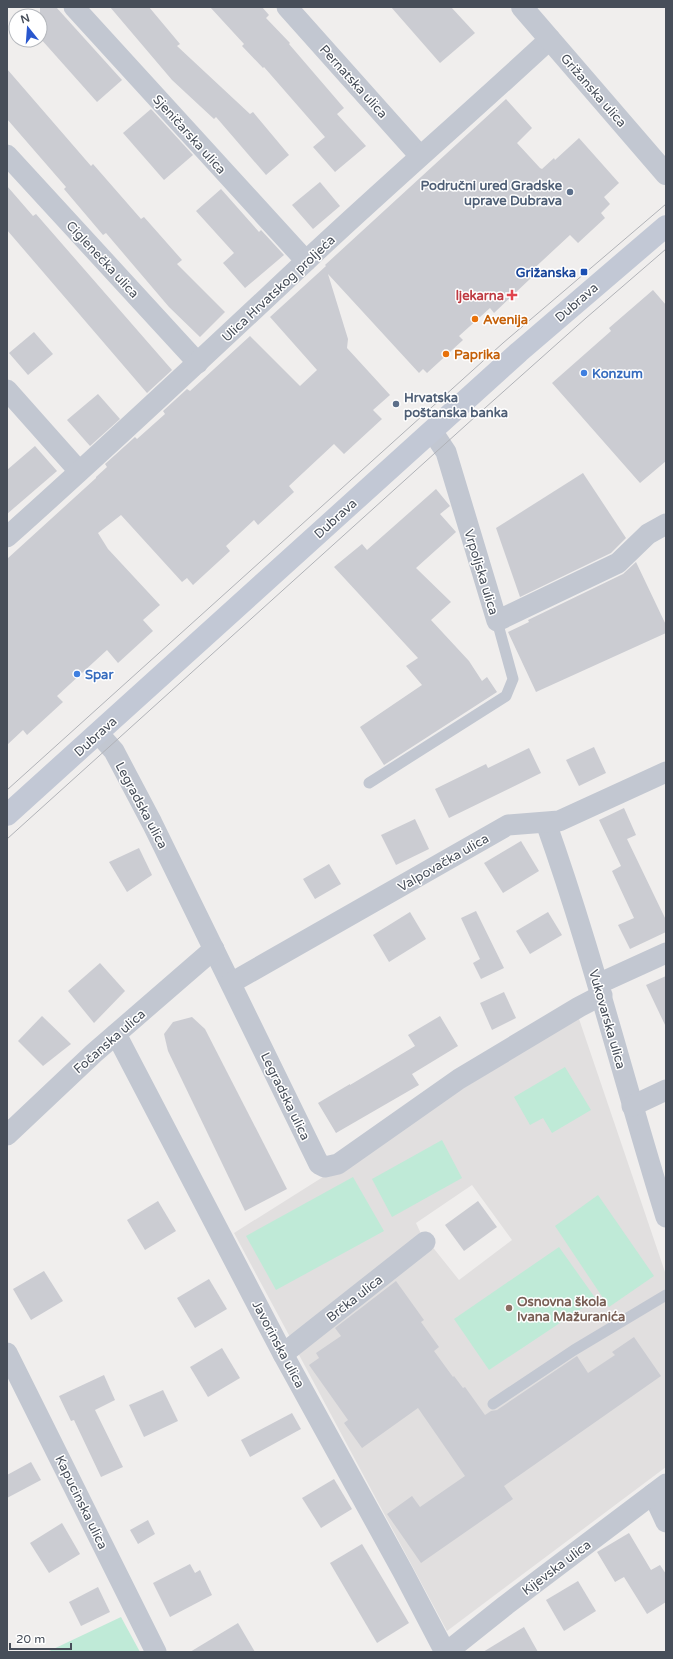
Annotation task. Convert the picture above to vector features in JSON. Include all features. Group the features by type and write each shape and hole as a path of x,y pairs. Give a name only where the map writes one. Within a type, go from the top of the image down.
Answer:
{"main road":[{"name":"Dubrava","path":"7,815 432,431 552,324 666,226"}],"street":[{"name":"Sjeničarska ulica","path":"74,7 306,261"},
{"name":"Pernatska ulica","path":"287,7 420,156"},
{"name":"Grižanska ulica","path":"522,7 666,174"},
{"name":"Ulica Hrvatskog proljeća","path":"7,537 198,363 420,156 550,39"},
{"name":"Ciglenečka ulica","path":"7,155 198,363"},
{"path":"7,390 79,471"},
{"name":"Vrpoljska ulica","path":"432,431 446,452 496,621 618,563 648,534 666,524"},
{"name":"Legradska ulica","path":"98,733 114,751 136,792 319,1164 325,1167 338,1164 459,1079 579,1007 600,990 666,953"},
{"name":"Valpovačka ulica","path":"231,983 508,825 560,821 576,815 666,772"},
{"name":"Vukovarska ulica","path":"546,823 564,872 600,990 632,1106 661,1184 666,1217"},
{"name":"Fočanska ulica","path":"7,1135 94,1053 214,949"},
{"name":"Javorinska ulica","path":"116,1034 283,1354 446,1652"},
{"path":"632,1106 666,1090"},
{"name":"Brčka ulica","path":"283,1354 425,1242"},
{"name":"Kapucinska ulica","path":"7,1353 156,1652"},
{"path":"659,1489 666,1522"},
{"name":"Kijevska ulica","path":"446,1652 506,1604 659,1489"}],"lane":[{"path":"369,783 506,696 513,679 496,621"},
{"path":"493,1404 574,1350 666,1295"}],"shaded area":[{"name":"Osnovna škola Ivana Mažuranića","path":"578,1016 666,1275 666,1467 447,1631 298,1353 431,1245 459,1280 512,1240 472,1185 416,1223 422,1236 290,1337 234,1233"}],"green space":[{"path":"565,1067 591,1110 552,1133 543,1118 530,1125 514,1097"},
{"path":"442,1140 462,1178 392,1217 372,1179"},
{"path":"353,1177 384,1231 276,1290 246,1236"},
{"path":"598,1195 654,1276 609,1307 555,1226"},
{"path":"559,1247 596,1299 489,1370 454,1319"},
{"path":"121,1617 140,1652 47,1652"}],"building":[{"path":"56,7 122,80 97,102 48,47 48,8 40,8"},
{"path":"110,7 149,7 180,44 177,46 250,114 253,112 289,155 266,175 216,117 214,119 172,80"},
{"path":"210,7 262,7 269,15 266,18 290,43 289,44 344,108 337,114 366,146 335,172 313,147 325,137 264,67 263,68 242,46 244,44"},
{"path":"391,7 451,7 475,33 440,63"},
{"path":"7,69 91,166 93,164 141,219 144,217 182,260 177,264 225,312 200,337 169,307 106,233 103,235 64,189 66,187 7,119"},
{"path":"506,99 532,128 517,143 540,168 542,169 554,158 555,160 579,138 619,183 604,197 610,204 601,213 605,218 578,243 570,235 528,274 531,278 494,313 490,308 459,336 463,340 427,373 423,369 419,373 328,274 348,339 347,348 390,395 373,410 382,419 344,454 334,444 289,486 294,492 258,525 254,520 226,546 230,551 193,585 187,578 182,582 121,515 98,533 108,549 160,605 143,620 153,631 118,663 107,650 57,696 63,702 27,735 23,730 7,745 7,559 96,478 107,467 105,464 135,437 137,439 165,414 163,411 187,389 190,391 250,336 300,386 317,370 270,317"},
{"path":"151,109 193,155 164,180 123,133"},
{"path":"320,182 340,206 313,229 292,205"},
{"path":"7,186 33,216 36,214 172,370 147,393 7,230"},
{"path":"221,189 259,232 261,230 284,255 245,288 223,263 234,253 196,211"},
{"path":"653,290 666,305 666,461 640,483 552,383 611,331 609,328"},
{"path":"34,332 53,354 28,375 9,353"},
{"path":"98,394 120,419 90,446 67,420"},
{"path":"35,446 57,471 7,514 7,470"},
{"path":"583,473 626,538 611,553 520,597 496,528"},
{"path":"436,489 450,506 440,514 456,532 416,568 451,602 431,620 469,661 482,681 487,677 497,692 384,765 360,727 422,685 406,666 418,658 334,567 362,544 367,550"},
{"path":"636,562 666,625 666,633 536,692 508,632 529,622 528,620 623,574"},
{"path":"594,747 606,773 579,786 566,760"},
{"path":"529,748 541,773 449,818 435,789 486,764 488,768"},
{"path":"624,808 636,835 627,839 666,920 666,932 630,949 618,925 634,918 612,871 621,866 599,820"},
{"path":"415,819 429,849 396,865 381,835"},
{"path":"521,841 539,871 503,893 484,863"},
{"path":"139,848 152,875 127,892 109,862"},
{"path":"329,864 341,884 315,899 303,879"},
{"path":"476,911 504,968 481,979 473,963 480,959 461,918"},
{"path":"410,912 426,939 389,962 373,935"},
{"path":"548,912 562,935 530,954 516,931"},
{"path":"100,963 125,991 94,1023 68,991"},
{"path":"666,976 666,1027 646,985"},
{"path":"504,992 516,1018 492,1030 480,1003"},
{"path":"42,1016 71,1044 43,1066 18,1041"},
{"path":"440,1016 458,1046 412,1074 419,1085 336,1133 318,1103 415,1046 408,1035"},
{"path":"192,1017 205,1029 287,1189 245,1211 168,1051 164,1034 173,1022"},
{"path":"158,1201 176,1231 145,1250 127,1220"},
{"path":"478,1201 497,1227 464,1251 445,1225"},
{"path":"44,1271 63,1301 31,1320 13,1289"},
{"path":"209,1279 227,1309 195,1328 177,1298"},
{"name":"Osnovna škola Ivana Mažuranića","path":"396,1281 424,1320 421,1322 439,1347 434,1351 453,1377 454,1376 463,1388 465,1387 485,1415 491,1411 497,1410 577,1356 588,1373 615,1355 612,1352 634,1337 661,1376 504,1486 513,1499 421,1563 387,1514 412,1496 420,1507 465,1476 418,1408 362,1448 344,1423 348,1420 309,1365 319,1358 316,1353 341,1336 335,1328"},
{"path":"222,1348 240,1378 208,1397 190,1367"},
{"path":"104,1375 115,1400 95,1410 123,1467 101,1477 74,1420 71,1421 59,1396"},
{"path":"163,1390 178,1421 144,1437 129,1405"},
{"path":"292,1413 301,1429 250,1457 241,1440"},
{"path":"31,1462 41,1480 7,1498 7,1475"},
{"path":"334,1479 352,1509 321,1528 302,1498"},
{"path":"148,1520 155,1534 138,1544 130,1530"},
{"path":"62,1523 80,1554 49,1573 30,1543"},
{"path":"629,1533 651,1570 660,1565 666,1574 666,1602 647,1614 624,1577 615,1582 597,1552"},
{"path":"362,1544 409,1623 377,1643 330,1563"},
{"path":"190,1564 195,1573 200,1570 212,1595 170,1617 153,1583"},
{"path":"578,1581 596,1611 564,1631 546,1600"},
{"path":"98,1587 110,1612 81,1626 69,1602"},
{"path":"238,1623 255,1652 190,1652"},
{"path":"524,1627 538,1652 483,1652"}],"tram line":[{"path":"7,790 503,343 666,204"},
{"path":"7,839 476,416 666,249"}],"place":[{"name":"Područni ured Gradske uprave Dubrava","path":"570,192"},
{"name":"Grižanska","path":"584,272"},
{"name":"ljekarna","path":"512,295"},
{"name":"Avenija","path":"475,319"},
{"name":"Paprika","path":"446,354"},
{"name":"Konzum","path":"584,373"},
{"name":"Hrvatska poštanska banka","path":"396,404"},
{"name":"Spar","path":"77,674"},
{"name":"Osnovna škola Ivana Mažuranića","path":"509,1308"}]}
